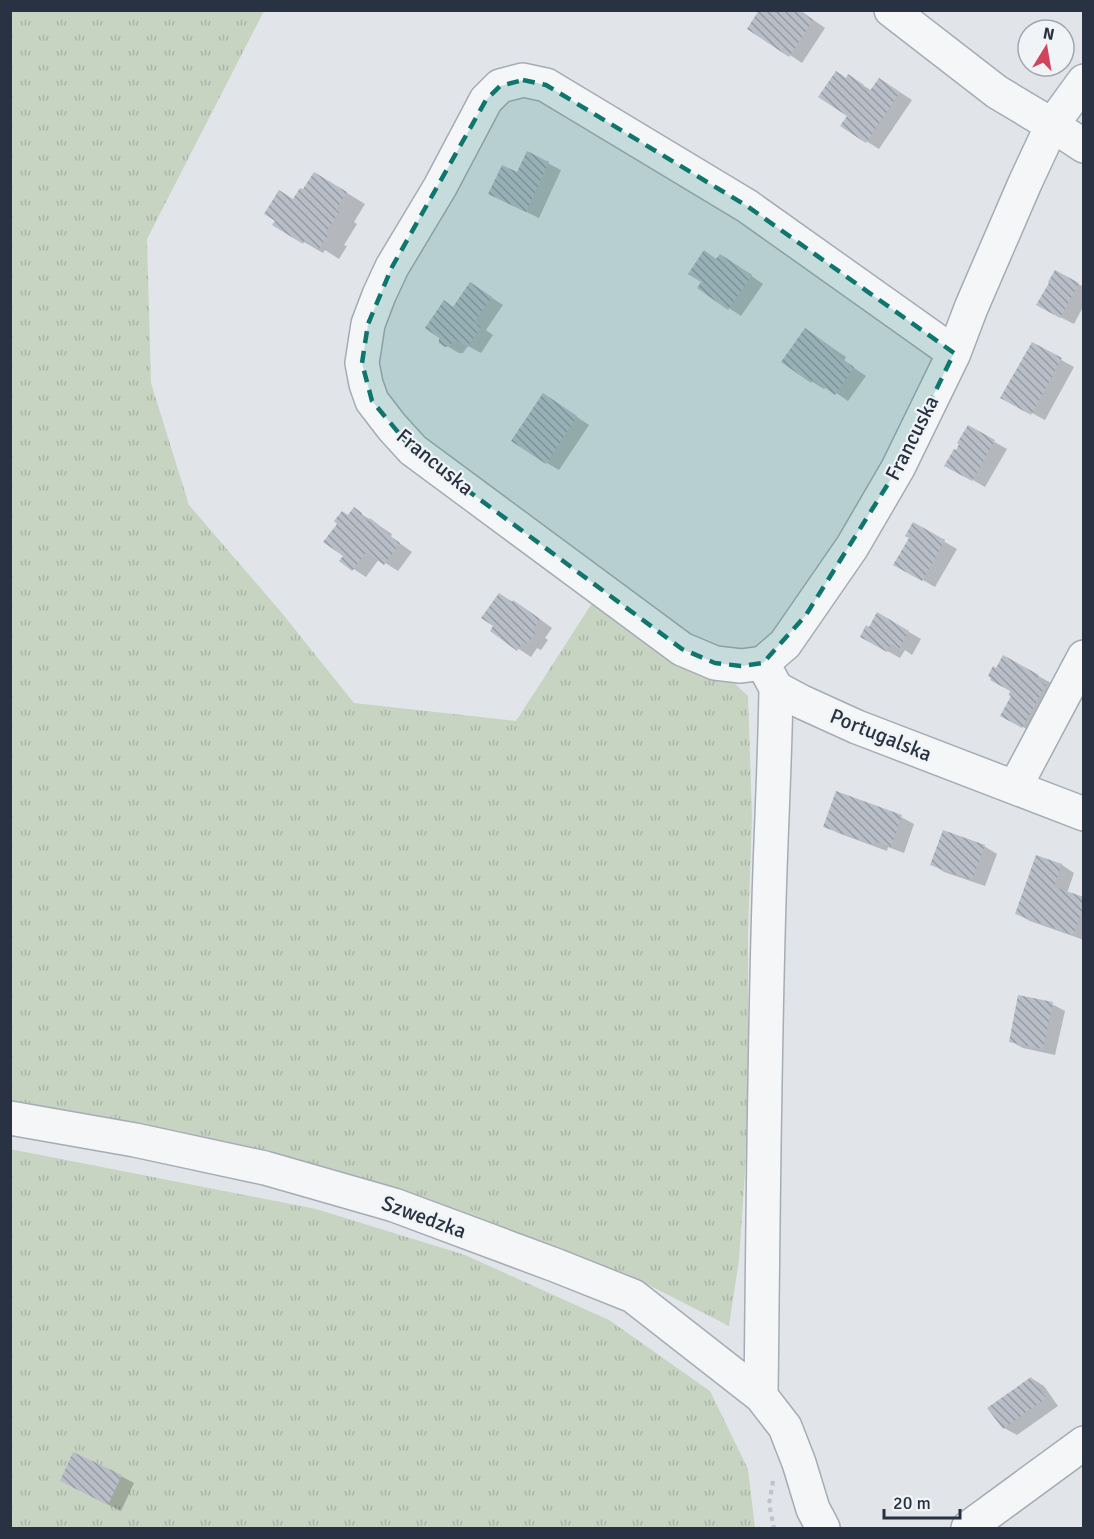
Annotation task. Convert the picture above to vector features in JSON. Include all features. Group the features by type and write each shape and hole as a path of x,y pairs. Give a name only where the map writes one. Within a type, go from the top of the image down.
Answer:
{"street":[{"path":"891,10 997,92 1083,146"},
{"name":"Francuska","path":"954,353 747,206 546,85 523,80 500,86 486,100 440,187 392,267 368,324 362,363 372,401 413,450 682,648 715,663 741,666 770,676 785,644 852,547 898,468 954,353 971,308 1052,125 1083,81"},
{"path":"1015,787 1083,657"},
{"path":"761,1396 770,676"},
{"name":"Portugalska","path":"770,676 802,702 857,727 1083,814"},
{"name":"Szwedzka","path":"10,1118 135,1140 265,1168 394,1205 633,1296 761,1396 785,1427 799,1462 813,1509 823,1528"},
{"path":"968,1528 1083,1443"}],"highlighted area":[{"path":"523,80 546,85 747,206 954,353 898,468 806,615 763,663 741,666 715,663 682,649 413,450 372,401 362,363 368,324 392,267 486,100 500,86"}],"green space":[{"path":"10,11 264,11 147,239 151,383 189,505 281,612 354,703 516,721 596,597 729,678 748,696 752,816 748,933 748,1086 739,1260 729,1326 627,1274 583,1261 489,1222 272,1156 166,1129 11,1102"},
{"path":"10,1149 316,1209 465,1255 609,1320 710,1391 748,1469 755,1528 11,1528"}],"building":[{"path":"759,10 800,10 813,20 789,57 747,29"},
{"path":"836,71 846,78 848,74 864,85 862,88 869,92 879,78 900,92 866,143 840,126 847,116 818,97"},
{"path":"527,151 549,162 526,212 488,194 502,165 517,172"},
{"path":"314,172 347,192 336,210 339,212 326,232 329,234 319,249 305,240 303,244 272,225 275,221 264,214 279,190 293,199"},
{"path":"704,250 716,259 720,254 752,275 728,310 697,288 701,282 688,274"},
{"path":"1055,270 1079,283 1060,318 1036,305"},
{"path":"470,282 492,297 474,322 481,327 467,347 455,339 450,346 445,347 439,343 439,338 425,328 444,300 453,307"},
{"path":"805,328 834,349 832,352 854,367 835,395 813,379 811,383 781,362"},
{"path":"1032,342 1062,358 1031,415 1000,398"},
{"path":"543,393 577,416 546,464 511,441"},
{"path":"968,425 995,440 972,481 944,466 954,449 956,450 959,444 957,443"},
{"path":"354,507 362,513 361,516 368,521 370,518 380,526 379,528 400,543 384,565 366,552 352,571 339,561 343,556 323,542 337,524 334,521 342,511 348,515"},
{"path":"913,522 945,540 922,581 893,565 909,538 905,536"},
{"path":"499,593 540,619 533,630 536,632 527,644 524,641 517,651 490,631 493,626 481,618"},
{"path":"877,612 909,631 899,649 891,644 887,652 860,637 866,625 869,627"},
{"path":"1003,655 1039,675 1036,680 1046,685 1022,728 1000,716 1011,696 1010,691 990,680 988,676 993,666 996,668"},
{"path":"836,791 902,815 891,847 875,841 874,845 823,827"},
{"path":"943,830 985,845 972,880 930,865"},
{"path":"1036,855 1062,864 1054,887 1084,897 1084,905 1073,935 1015,914"},
{"path":"1018,995 1053,1002 1043,1049 1009,1042"},
{"path":"1031,1377 1046,1398 1003,1429 987,1408"},
{"path":"73,1452 122,1475 108,1505 60,1481"}]}
